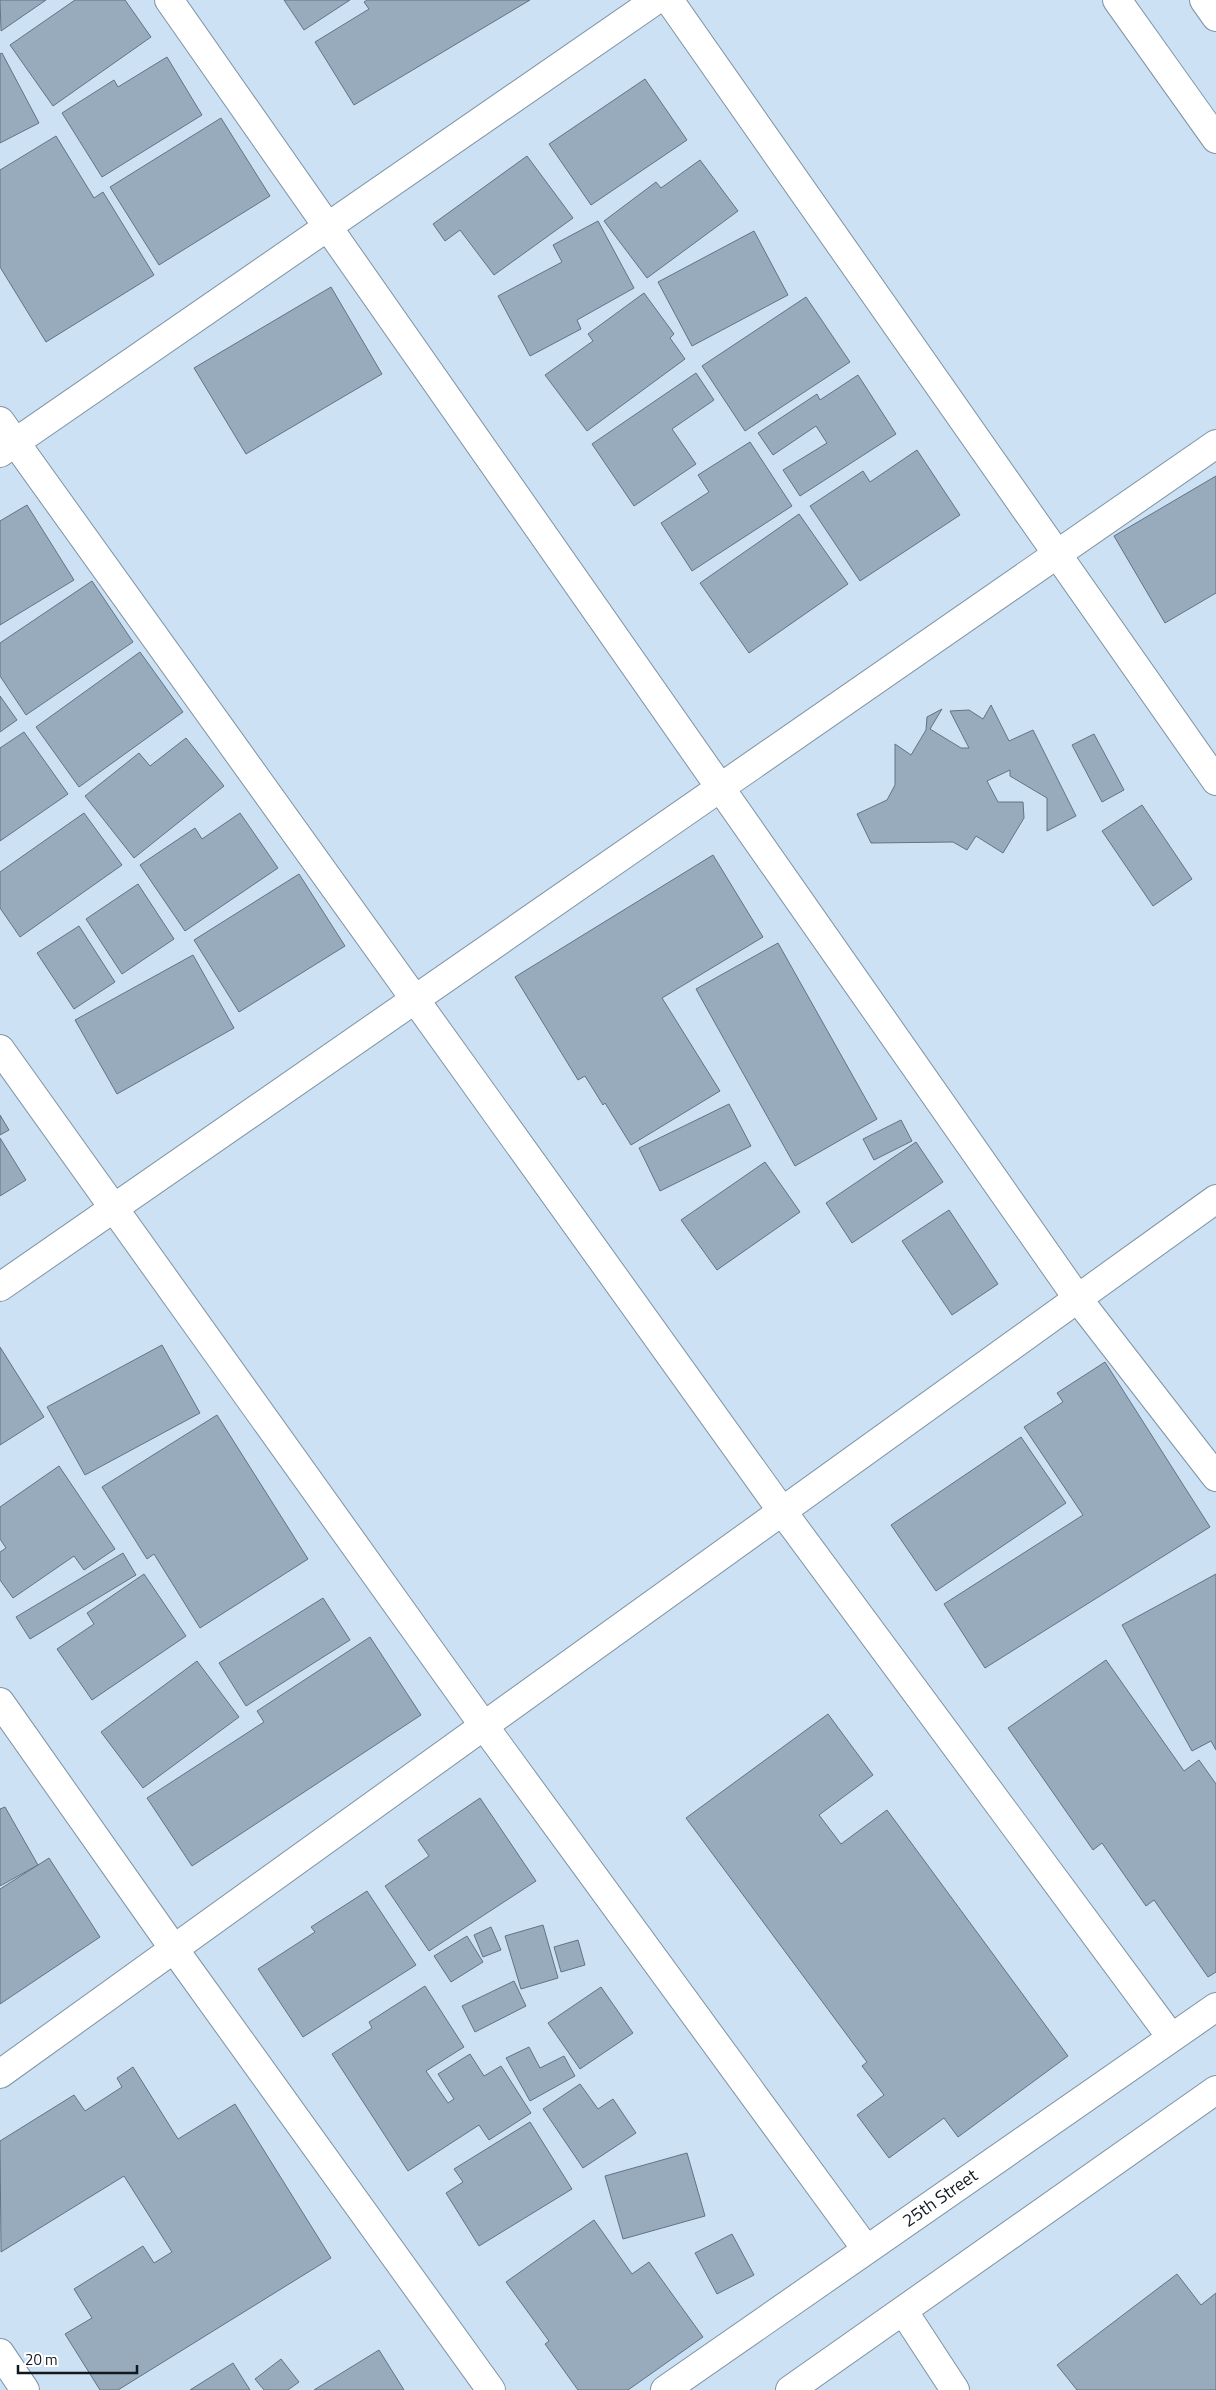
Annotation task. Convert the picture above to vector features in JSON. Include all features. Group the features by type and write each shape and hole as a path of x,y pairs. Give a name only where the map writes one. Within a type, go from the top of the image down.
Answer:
{"street":[{"path":"169,0 1078,1299 1216,1477"},
{"path":"656,0 328,227 5,439 414,1000 782,1511 1171,2037"},
{"path":"669,0 1216,781"},
{"path":"1117,0 1216,139"},
{"path":"1204,0 1216,17"},
{"path":"0,1287 1216,444"},
{"path":"0,1049 484,1726 866,2249"},
{"path":"0,2074 1216,1199"},
{"path":"0,1702 174,1949 491,2390"},
{"name":"25th Street","path":"665,2390 1216,2007"},
{"path":"790,2390 1212,2101"},
{"path":"904,2312 955,2390"},
{"path":"0,2353 25,2390"}],"building":[{"path":"0,0 46,0 1,31"},
{"path":"75,0 125,0 151,37 53,106 10,45"},
{"path":"284,0 350,0 304,30"},
{"path":"367,0 530,0 354,105 315,42 369,9 364,2"},
{"path":"2,53 39,123 0,143 0,54"},
{"path":"167,57 202,115 102,177 62,113 114,80 118,87"},
{"path":"645,79 687,140 591,205 549,144"},
{"path":"221,118 270,196 159,265 110,187"},
{"path":"56,136 94,198 103,192 154,275 46,342 0,267 0,170"},
{"path":"527,156 573,218 494,275 460,230 445,241 433,224"},
{"path":"700,160 738,211 647,278 604,221 656,182 661,188"},
{"path":"598,221 634,288 577,320 581,329 530,356 498,296 562,262 553,245"},
{"path":"754,231 788,295 692,346 658,282"},
{"path":"331,287 382,374 246,454 194,368"},
{"path":"644,293 674,334 670,338 685,359 587,431 545,375 593,341 588,334"},
{"path":"806,297 850,362 745,431 702,366"},
{"path":"696,373 714,400 672,429 696,464 634,506 592,444"},
{"path":"858,375 896,434 800,496 783,470 827,443 816,426 773,455 758,433 817,394 820,400"},
{"path":"750,442 792,506 692,571 661,523 709,492 698,475"},
{"path":"917,450 960,515 860,581 810,506 863,471 870,482"},
{"path":"1216,476 1216,593 1165,623 1114,536"},
{"path":"27,505 74,580 0,625 0,521"},
{"path":"799,514 848,584 749,653 700,583"},
{"path":"92,581 133,642 26,715 0,676 0,643"},
{"path":"140,652 183,712 79,787 36,727"},
{"path":"0,696 17,720 0,732"},
{"path":"991,705 1009,741 1033,730 1076,816 1047,831 1047,798 1010,776 1010,770 987,781 998,802 1023,802 1024,818 1003,853 976,836 967,850 953,842 871,843 857,814 887,800 895,785 895,744 911,755 926,730 927,717 942,709 930,729 961,748 969,748 950,711 969,710 983,719"},
{"path":"24,732 68,794 0,841 0,748"},
{"path":"1094,734 1124,790 1102,802 1072,745"},
{"path":"186,738 224,786 134,858 85,796 139,753 150,766"},
{"path":"1142,805 1192,879 1153,906 1102,831"},
{"path":"84,813 122,865 20,937 0,908 0,872"},
{"path":"240,813 278,868 185,931 140,865 195,828 202,839"},
{"path":"713,855 763,937 662,998 720,1091 631,1145 605,1103 603,1105 585,1076 578,1080 515,977"},
{"path":"299,874 345,946 239,1012 194,940"},
{"path":"138,884 174,939 122,974 86,919"},
{"path":"79,926 115,982 74,1009 37,953"},
{"path":"778,943 877,1119 795,1166 696,989"},
{"path":"193,955 234,1028 117,1094 75,1020"},
{"path":"729,1104 751,1146 660,1191 639,1148"},
{"path":"0,1115 9,1130 0,1135"},
{"path":"901,1120 912,1141 874,1160 863,1139"},
{"path":"0,1138 26,1180 0,1196"},
{"path":"916,1142 943,1182 852,1243 826,1203"},
{"path":"765,1162 800,1212 717,1270 681,1220"},
{"path":"949,1210 998,1284 952,1315 902,1241"},
{"path":"162,1345 200,1413 85,1475 47,1407"},
{"path":"0,1347 44,1417 0,1445"},
{"path":"1105,1362 1210,1527 985,1668 944,1604 1083,1515 1024,1427 1063,1402 1057,1393"},
{"path":"217,1415 308,1559 200,1628 154,1554 147,1559 102,1487"},
{"path":"1021,1437 1066,1503 936,1591 891,1525"},
{"path":"59,1466 115,1549 84,1570 74,1556 13,1598 0,1580 0,1552 6,1548 0,1539 0,1507"},
{"path":"123,1553 136,1575 30,1639 16,1617"},
{"path":"144,1574 186,1636 92,1700 57,1649 94,1624 87,1613"},
{"path":"1216,1574 1216,1750 1211,1741 1192,1751 1122,1625"},
{"path":"323,1598 350,1640 246,1706 219,1663"},
{"path":"370,1637 421,1715 192,1866 147,1798 264,1722 257,1711"},
{"path":"1106,1660 1184,1771 1199,1760 1216,1784 1216,1972 1208,1977 1154,1900 1146,1906 1102,1843 1093,1850 1008,1728"},
{"path":"197,1661 239,1717 143,1788 101,1732"},
{"path":"828,1714 873,1775 819,1815 841,1844 887,1810 1068,2056 958,2137 944,2118 889,2158 857,2115 884,2095 862,2066 867,2062 686,1818"},
{"path":"480,1798 536,1881 429,1951 385,1886 429,1856 418,1840"},
{"path":"5,1807 38,1865 0,1886 0,1809"},
{"path":"49,1858 100,1937 0,2004 0,1889"},
{"path":"367,1891 416,1965 303,2037 258,1969 315,1932 311,1927"},
{"path":"543,1925 558,1978 521,1989 505,1936"},
{"path":"491,1927 501,1950 483,1957 474,1935"},
{"path":"467,1936 483,1962 451,1982 434,1956"},
{"path":"578,1940 585,1965 561,1972 554,1947"},
{"path":"514,1981 526,2006 475,2032 462,2006"},
{"path":"425,1986 464,2047 426,2071 448,2103 454,2099 438,2074 470,2054 484,2076 501,2066 531,2113 489,2140 479,2125 408,2171 332,2054 372,2028 369,2022"},
{"path":"601,1987 633,2033 580,2069 548,2023"},
{"path":"529,2047 540,2068 564,2056 575,2076 530,2101 506,2058"},
{"path":"133,2067 178,2139 235,2104 331,2258 118,2390 100,2390 65,2334 92,2318 74,2289 143,2246 154,2263 172,2252 124,2176 1,2252 0,2141 74,2095 85,2111 122,2087 117,2078"},
{"path":"580,2084 598,2109 613,2099 636,2133 583,2168 543,2109"},
{"path":"530,2122 572,2189 479,2246 446,2193 463,2182 454,2169"},
{"path":"687,2153 705,2216 623,2239 605,2176"},
{"path":"594,2220 632,2274 649,2262 703,2337 628,2390 578,2390 545,2344 549,2341 506,2282"},
{"path":"732,2234 754,2275 717,2294 695,2253"},
{"path":"1177,2274 1201,2305 1216,2293 1216,2390 1077,2390 1057,2365"},
{"path":"379,2350 404,2390 314,2390"},
{"path":"281,2359 299,2382 288,2390 264,2390 255,2379"},
{"path":"233,2363 250,2390 190,2390"}]}
